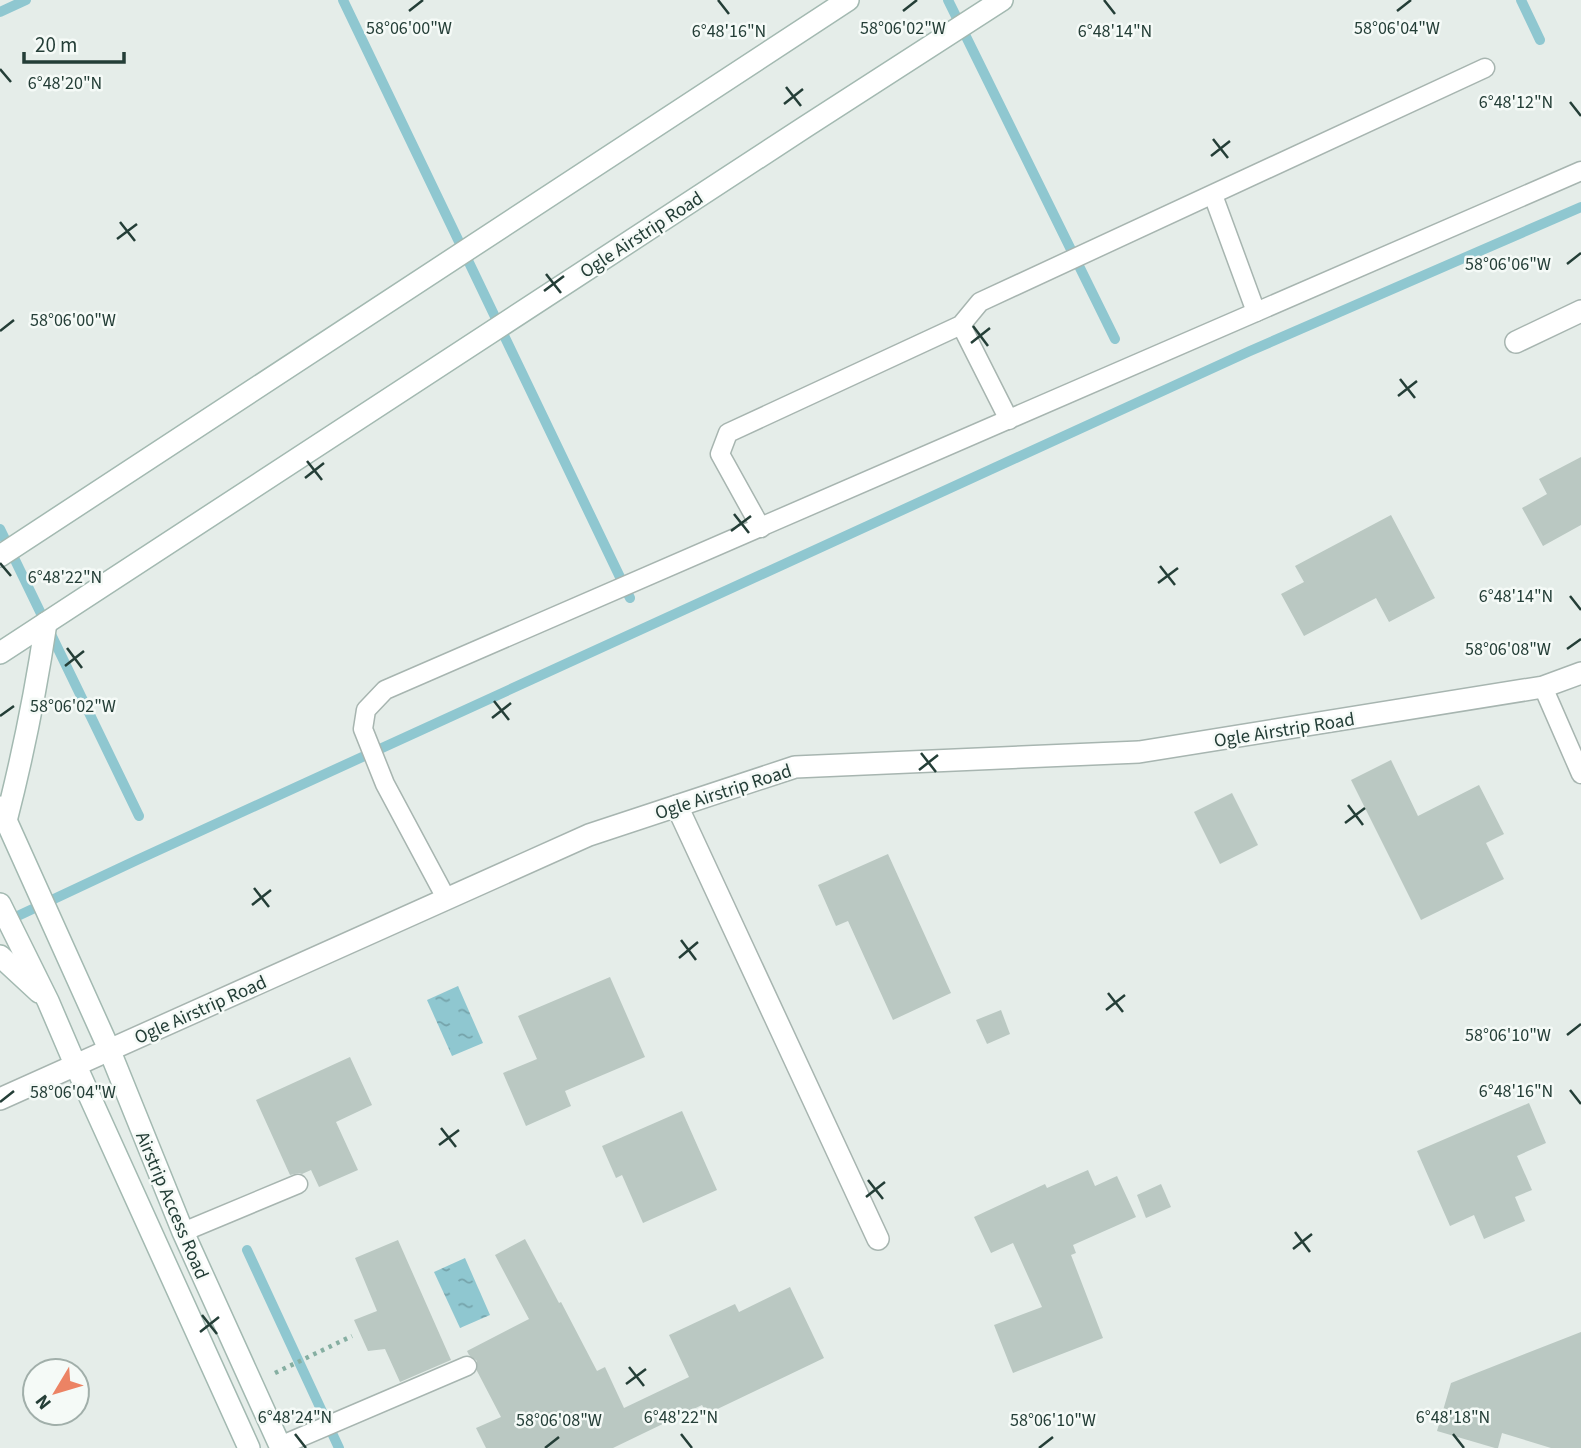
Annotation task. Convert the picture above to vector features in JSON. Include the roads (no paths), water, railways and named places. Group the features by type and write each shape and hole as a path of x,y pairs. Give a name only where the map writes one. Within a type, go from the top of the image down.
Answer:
{"street":[{"path":"0,556 848,0"},
{"name":"Ogle Airstrip Road","path":"0,653 1002,0"},
{"path":"1516,342 1581,311"},
{"path":"0,536 27,538"},
{"path":"3,814 22,759 46,623"},
{"name":"Ogle Airstrip Road","path":"0,1099 589,835 795,767 1139,752 1543,687 1581,673"},
{"path":"677,806 878,1240"},
{"name":"Airstrip Access Road","path":"3,814 109,1049 184,1232 287,1444"},
{"name":"Airstrip Access Road","path":"0,904 48,1000 248,1448"},
{"path":"0,956 48,1000"}],"lane":[{"path":"761,528 720,454 727,433 961,325 980,302 1485,68"},
{"path":"446,898 385,784 363,729 366,710 385,690 1581,171"},
{"path":"1213,195 1256,312"},
{"path":"961,325 1009,420"},
{"path":"1543,687 1581,774"},
{"path":"184,1232 298,1184"},
{"path":"287,1444 467,1366"}],"water":[{"path":"458,986 483,1043 452,1056 427,1000"},
{"path":"465,1258 490,1315 460,1328 434,1272"}],"waterway":[{"path":"0,12 26,0"},
{"path":"343,0 630,598"},
{"path":"948,0 1115,339"},
{"path":"1521,0 1540,40"},
{"path":"7,921 1250,351 1581,207"},
{"path":"0,529 139,816"},
{"path":"247,1250 339,1448"}]}
